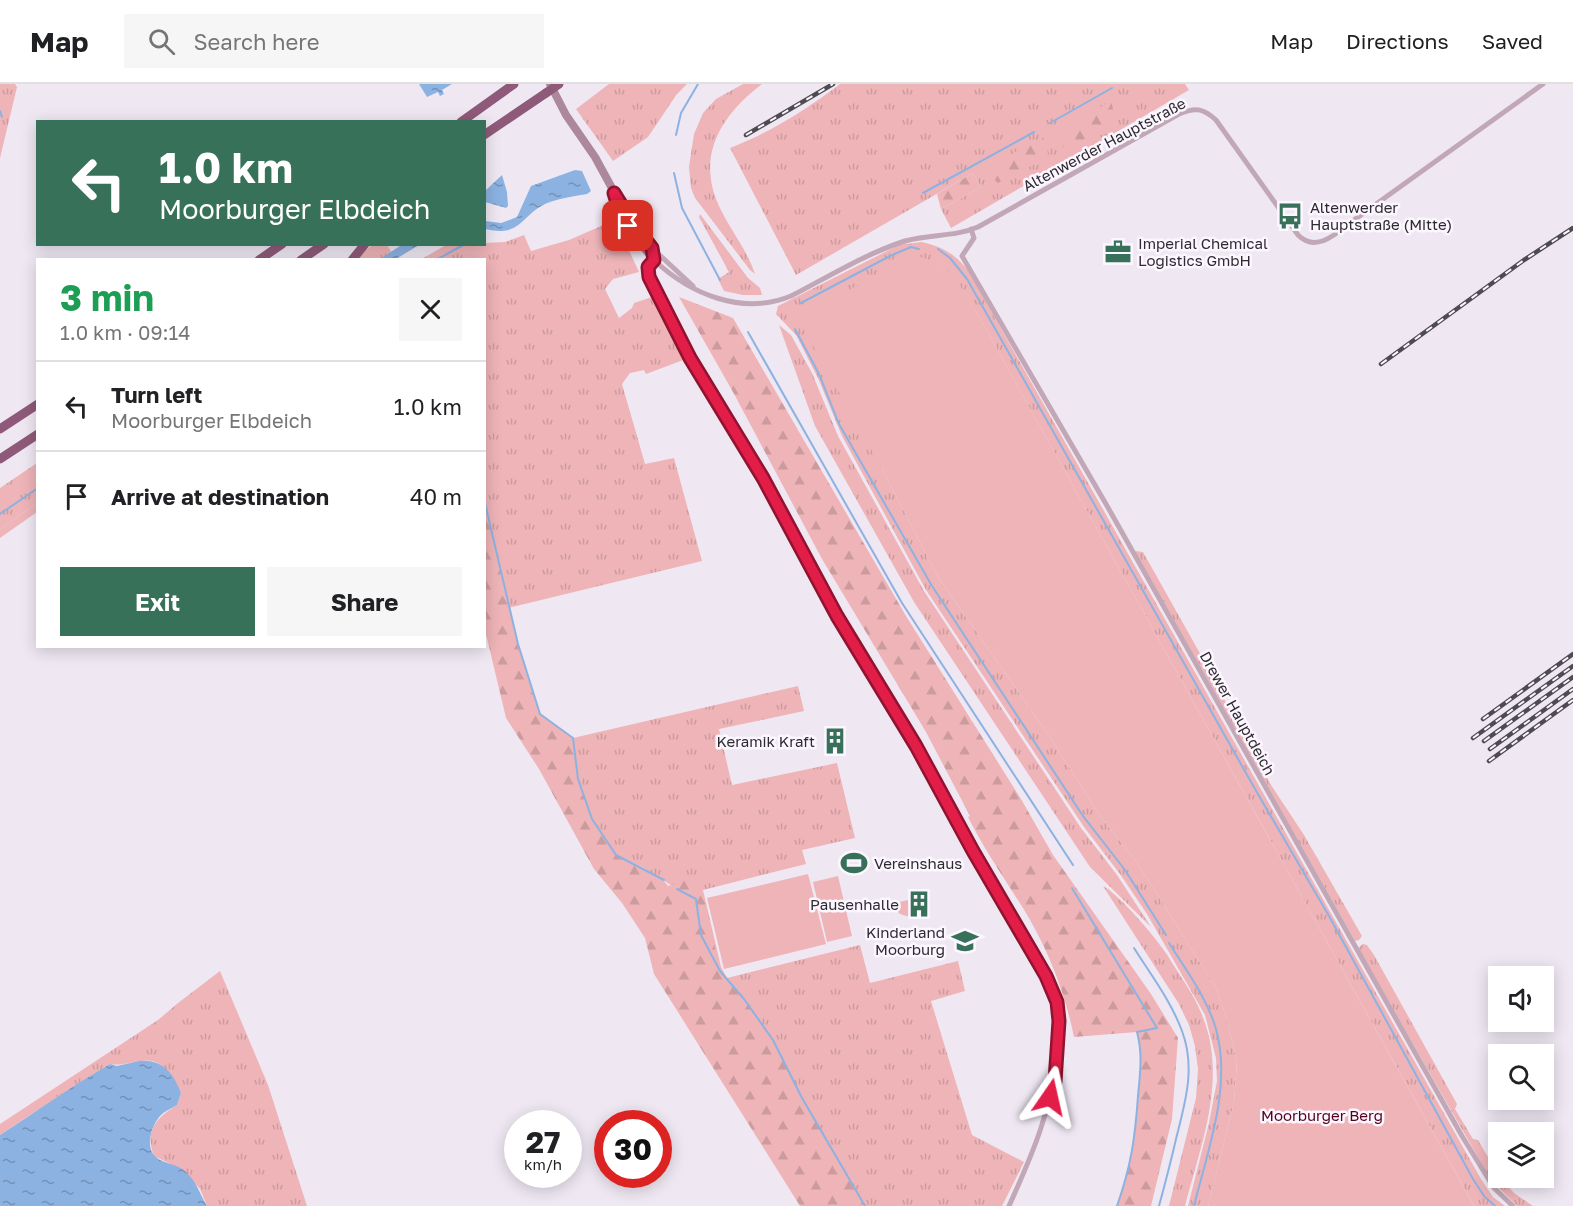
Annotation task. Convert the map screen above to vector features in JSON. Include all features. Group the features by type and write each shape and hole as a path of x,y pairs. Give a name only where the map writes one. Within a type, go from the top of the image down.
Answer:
{"highway":[{"path":"464,120 514,84"},
{"path":"486,134 548,88 559,84"},
{"path":"262,258 279,246"},
{"path":"304,258 321,246"},
{"path":"353,258 363,246"},
{"path":"0,429 36,405"},
{"path":"0,459 36,435"}],"street":[{"name":"Altenwerder Hauptstraße","path":"654,260 675,278 725,301 769,303 791,296 899,243 925,236 971,229 1179,114 1197,108 1204,110 1216,120 1298,235 1305,240 1318,243 1346,226 1543,84"},
{"path":"548,88 595,158 633,224 652,248 654,260"},
{"path":"614,193 628,226 654,260"},
{"name":"Drewer Hauptdeich","path":"971,229 974,238 962,256 1106,504 1462,1136 1494,1188 1513,1206"},
{"name":"Altenwerder Hauptstraße","path":"652,248 694,287"},
{"path":"654,260 648,267 649,277 690,358 763,478 837,616 922,755 1053,993 1059,1021 1055,1081 1041,1134 1010,1206"}],"green space":[{"path":"0,84 15,84 17,87 0,158"},
{"path":"609,84 687,84 677,94 648,137 613,161 576,109"},
{"path":"743,84 762,84 734,110 723,125 715,140 710,174 714,193 722,212 755,274 695,198 691,188 689,167 694,134 703,113 716,99"},
{"path":"840,84 1185,84 1189,90 951,228 941,209 981,187 973,173 796,275 730,148 787,120"},
{"path":"1111,101 1115,117 1110,122 1082,140 1060,147 1052,135"},
{"path":"1043,137 1048,155 1041,161 998,183 988,174 991,165"},
{"path":"973,173 981,187 941,209 937,194"},
{"path":"700,214 748,278 760,288 762,295 743,295 724,291 718,279 729,272 699,217"},
{"path":"615,220 639,272 613,279 605,289 619,318 632,308 634,303 652,297 686,359 646,374 644,370 630,373 622,384 645,464 674,458 702,561 492,612 486,590 486,258 423,258 444,246 486,246 486,243 505,242 524,235 531,251 569,240"},
{"path":"921,242 948,252 969,272 1481,1179 1493,1197 1505,1206 1474,1206 978,315 953,276 938,262 882,469 938,577 1047,733 1101,817 1138,864 1216,988 1226,1016 1237,1062 1234,1102 1208,1206 1188,1206 1217,1081 1216,1058 1205,1015 1147,914 1084,827 926,590 842,436 818,378 796,335 776,314 778,306 899,245"},
{"path":"371,246 388,246 395,258 354,258"},
{"name":"Moorburger Berg","path":"917,256 938,262 954,276 978,315 1474,1206 1208,1206 1234,1102 1237,1062 1226,1016 1216,988 1138,864 1101,817 1047,733 938,577 882,469 803,328 806,311"},
{"path":"679,297 733,318 906,616 1021,799 1053,855 1151,994 1178,1038 1172,1119 1151,1206 1117,1206 1132,1152 1135,1126 1140,1064 1137,1032 1074,1037 1060,987 1032,923 974,829 968,817 970,816 926,732 822,559 733,392"},
{"path":"779,325 791,335 812,373 838,436 924,591 1081,828 1117,875 1151,927 1090,867 914,602 815,426"},
{"path":"36,464 36,504 0,529 0,488"},
{"path":"36,504 36,513 0,538 0,529"},
{"path":"486,508 518,644 540,714 573,738 583,791 598,827 617,855 657,875 668,886 699,875 720,971 744,999 773,1040 802,1098 865,1206 800,1206 654,974 645,938 622,903 594,869 539,769 506,718 486,634"},
{"path":"1135,551 1143,552 1271,785 1304,835 1362,936 1359,940 1355,941"},
{"path":"798,686 804,711 719,729 732,785 837,763 855,838 802,850 806,864 703,890 721,967 727,978 860,945 870,983 958,961 965,991 931,1001 972,1135 1024,1162 1002,1206 865,1206 802,1098 773,1040 744,999 719,971 677,889 644,868 616,855 592,819 578,779 573,738"},
{"path":"808,874 826,944 724,969 707,898"},
{"path":"838,876 852,936 827,942 813,882"},
{"path":"1103,886 1128,907 1168,956 1199,1007 1209,1039 1213,1063 1209,1111 1185,1206 1169,1206 1196,1098 1198,1069 1195,1046 1189,1025 1179,1004"},
{"path":"908,900 913,918 900,914 891,904"},
{"path":"1363,944 1367,945 1374,955 1457,1104 1455,1109 1473,1139 1478,1140 1488,1157 1488,1175 1358,948"},
{"path":"220,971 268,1085 307,1206 207,1206 200,1189 183,1170 154,1156 151,1139 154,1126 177,1105 181,1093 161,1065 148,1060 118,1065 110,1064 0,1135 0,1124 158,1020"},
{"path":"1499,1188 1510,1188 1533,1206 1517,1206"}],"water":[{"path":"419,84 452,84 442,90 444,94 440,96 438,92 427,97"},
{"path":"575,170 582,171 591,191 587,194 550,202 515,227 507,230 486,229 486,221 501,223 517,217 531,186"},
{"path":"502,175 508,206 506,208 486,202 486,190"},
{"path":"400,246 417,246 398,258 382,258"},
{"path":"139,1061 154,1062 166,1068 181,1093 177,1105 163,1113 155,1124 150,1142 152,1153 159,1159 185,1171 196,1184 207,1206 0,1206 0,1135 110,1064 117,1066"}],"waterway":[{"path":"676,135 681,113 698,84"},
{"path":"1050,123 1112,88"},
{"path":"0,111 2,117"},
{"path":"923,193 1034,132"},
{"path":"674,173 682,208 720,280"},
{"path":"440,258 461,246"},
{"path":"801,303 890,256 911,247 919,249"},
{"path":"938,249 950,258 967,279 1329,916 1473,1179 1484,1196 1495,1206"},
{"path":"795,329 819,374 839,424 932,586 1083,816 1125,870 1166,935"},
{"path":"748,332 902,603 1073,865"},
{"path":"0,514 36,489"},
{"path":"486,508 518,644 540,714 573,738 578,779 592,819 616,855 664,880"},
{"path":"1072,888 1157,1028 1137,1032 1140,1064 1135,1126 1132,1152 1117,1206"},
{"path":"677,889 696,899 701,935 720,971 744,999 773,1040 802,1098 865,1206"},
{"path":"1169,943 1196,984 1207,1006 1216,1029 1220,1051 1220,1095 1194,1206"},
{"path":"1134,948 1172,1009 1182,1031 1188,1058 1186,1099 1159,1206"}],"railway":[{"path":"746,135 833,84"},
{"path":"1381,364 1524,260 1573,228"},
{"path":"1483,719 1573,654"},
{"path":"1473,738 1573,666"},
{"path":"1484,741 1573,677"},
{"path":"1490,749 1573,689"},
{"path":"1489,761 1573,700"}],"place":[{"name":"Altenwerder Hauptstraße (Mitte)","path":"1290,216"},
{"name":"Imperial Chemical Logistics GmbH","path":"1118,252"},
{"name":"Keramik Kraft","path":"835,741"},
{"name":"Vereinshaus","path":"854,863"},
{"name":"Pausenhalle","path":"919,904"},
{"name":"Kinderland Moorburg","path":"965,941"}],"route":[{"path":"628,226 614,193 633,224 652,248 654,260 648,267 649,277 690,358 763,478 837,616 932,773 973,851 1046,976 1057,1002 1059,1021 1055,1081 1050,1097"}]}
